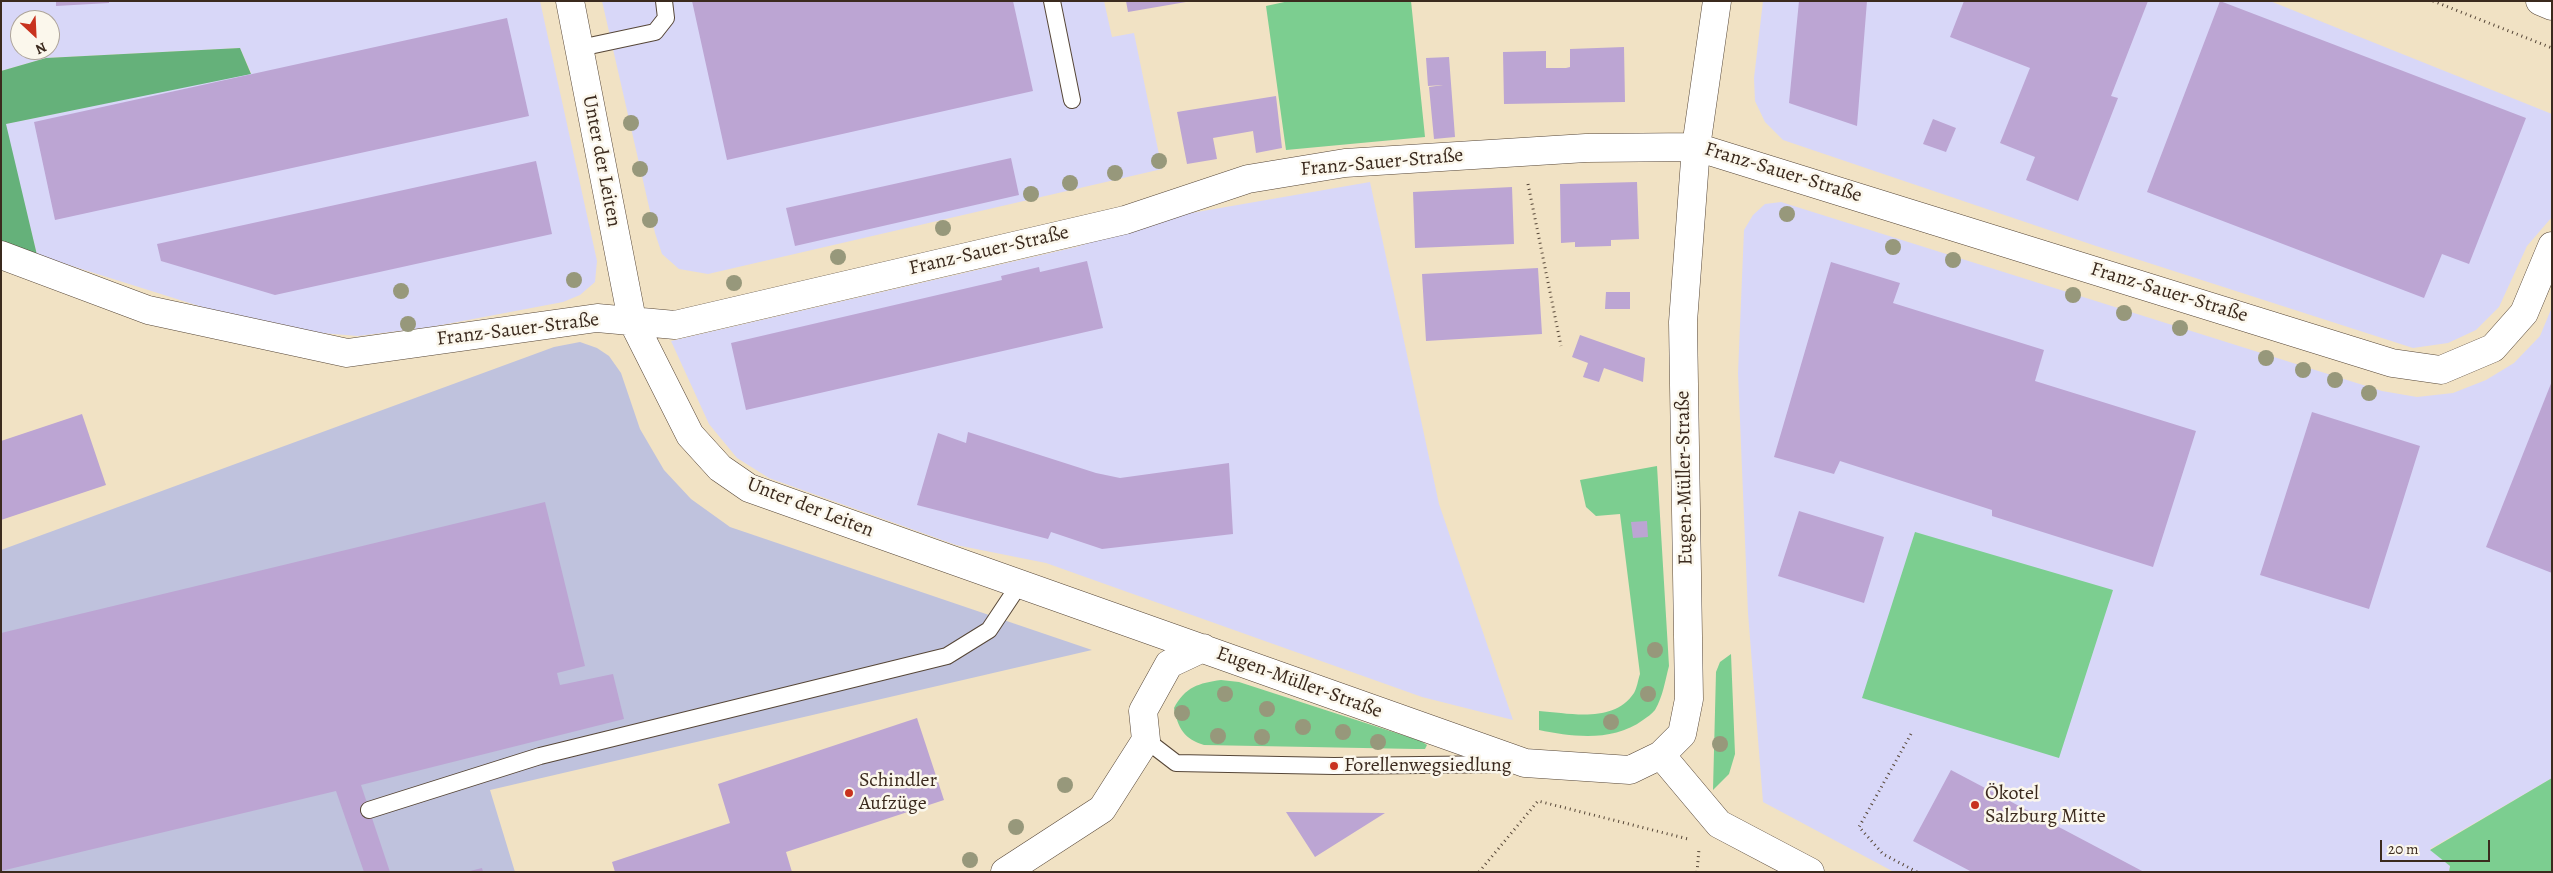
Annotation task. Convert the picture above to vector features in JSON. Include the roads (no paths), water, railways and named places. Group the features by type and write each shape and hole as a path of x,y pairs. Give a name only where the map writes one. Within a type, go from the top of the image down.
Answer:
{"street":[{"name":"Unter der Leiten","path":"570,1 632,320 690,435 720,468 749,488 1203,648"},
{"name":"Eugen-Müller-Straße","path":"1661,755 1682,734 1688,699 1683,322 1696,147 1717,1"},
{"path":"2540,1 2552,6"},
{"name":"Franz-Sauer-Straße","path":"1,255 148,310 347,353 597,318 675,325 1125,220 1248,179 1345,163 1586,148 1696,147 2392,363 2441,370 2493,348 2524,312 2552,246"},
{"name":"Eugen-Müller-Straße","path":"1146,740 1143,712 1169,664 1203,648 1525,763"},
{"path":"1005,872 1102,809 1146,740"},
{"path":"1525,763 1630,770 1661,755 1719,824 1810,872"}],"lane":[{"path":"580,48 655,32 666,18 664,1"},
{"path":"1052,1 1072,100"},
{"path":"369,810 540,756 947,656 989,630 1019,584"},
{"path":"1146,740 1176,763 1334,766 1525,763"}],"place":[{"name":"Forellenwegsiedlung","path":"1334,766"},
{"name":"Schindler Aufzüge","path":"849,793"},
{"name":"Ökotel Salzburg Mitte","path":"1975,805"}]}
